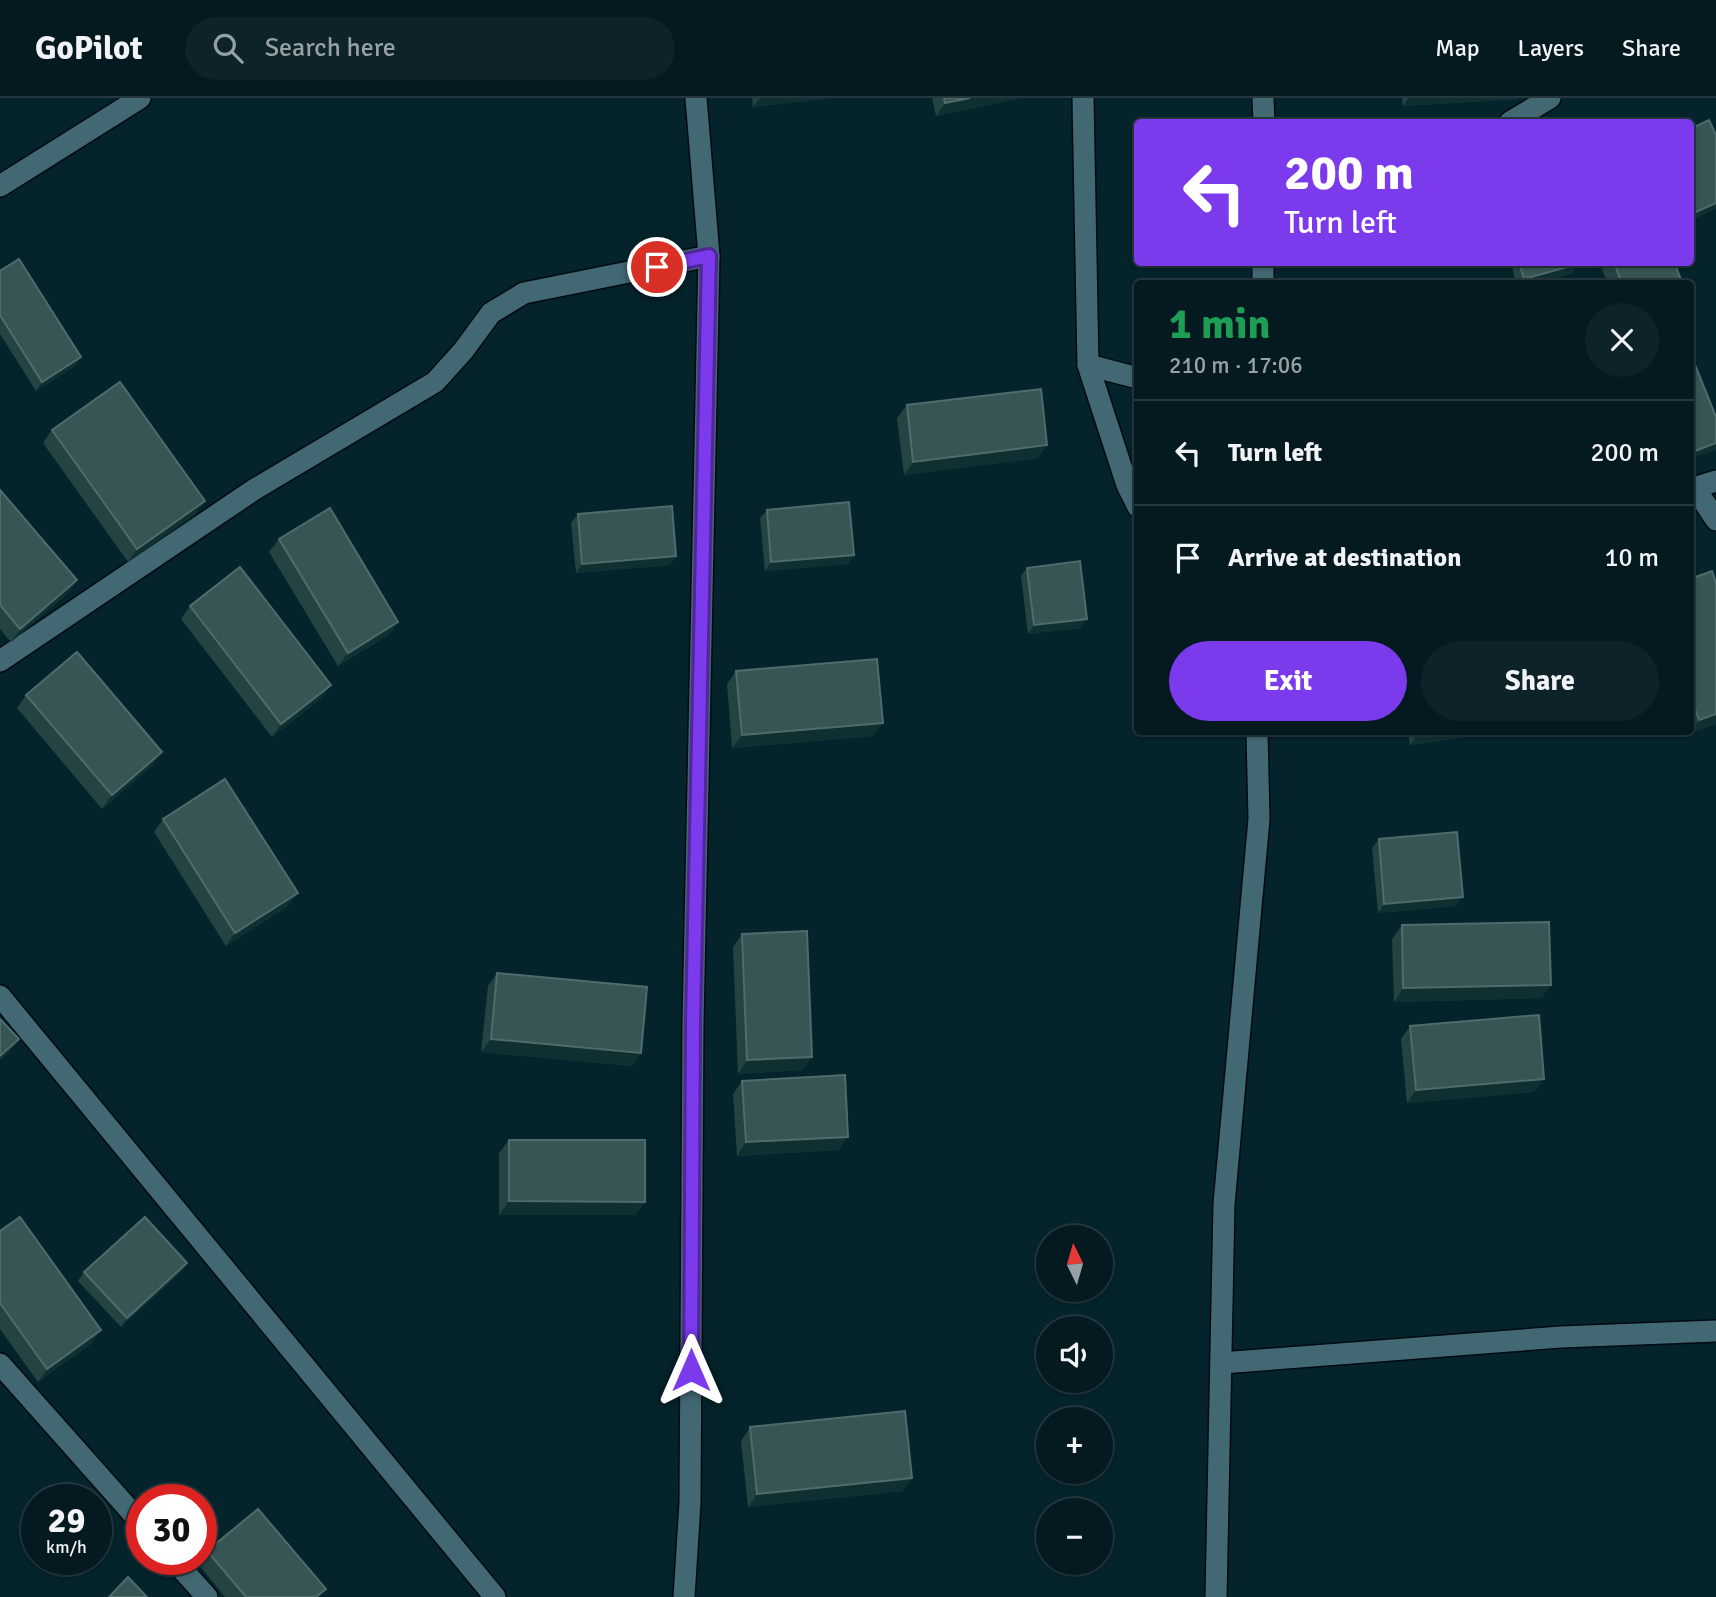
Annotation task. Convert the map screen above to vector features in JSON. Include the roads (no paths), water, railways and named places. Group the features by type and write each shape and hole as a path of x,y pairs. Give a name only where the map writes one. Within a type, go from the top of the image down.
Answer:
{"street":[{"path":"0,186 140,98"},
{"path":"684,1597 690,1503 693,1023 709,256 696,98"},
{"path":"1083,98 1088,365 1134,499"},
{"path":"1263,98 1264,119"},
{"path":"1515,119 1550,98"},
{"path":"0,660 256,489 435,382 463,351 491,313 524,293 709,256"},
{"path":"1088,365 1134,377"},
{"path":"1694,489 1716,481"},
{"path":"1694,490 1716,520"},
{"path":"1216,1597 1224,1204 1259,819 1258,735"},
{"path":"0,996 495,1597"},
{"path":"1220,1363 1561,1337 1716,1331"},
{"path":"0,1364 126,1506"},
{"path":"187,1575 207,1597"}]}
